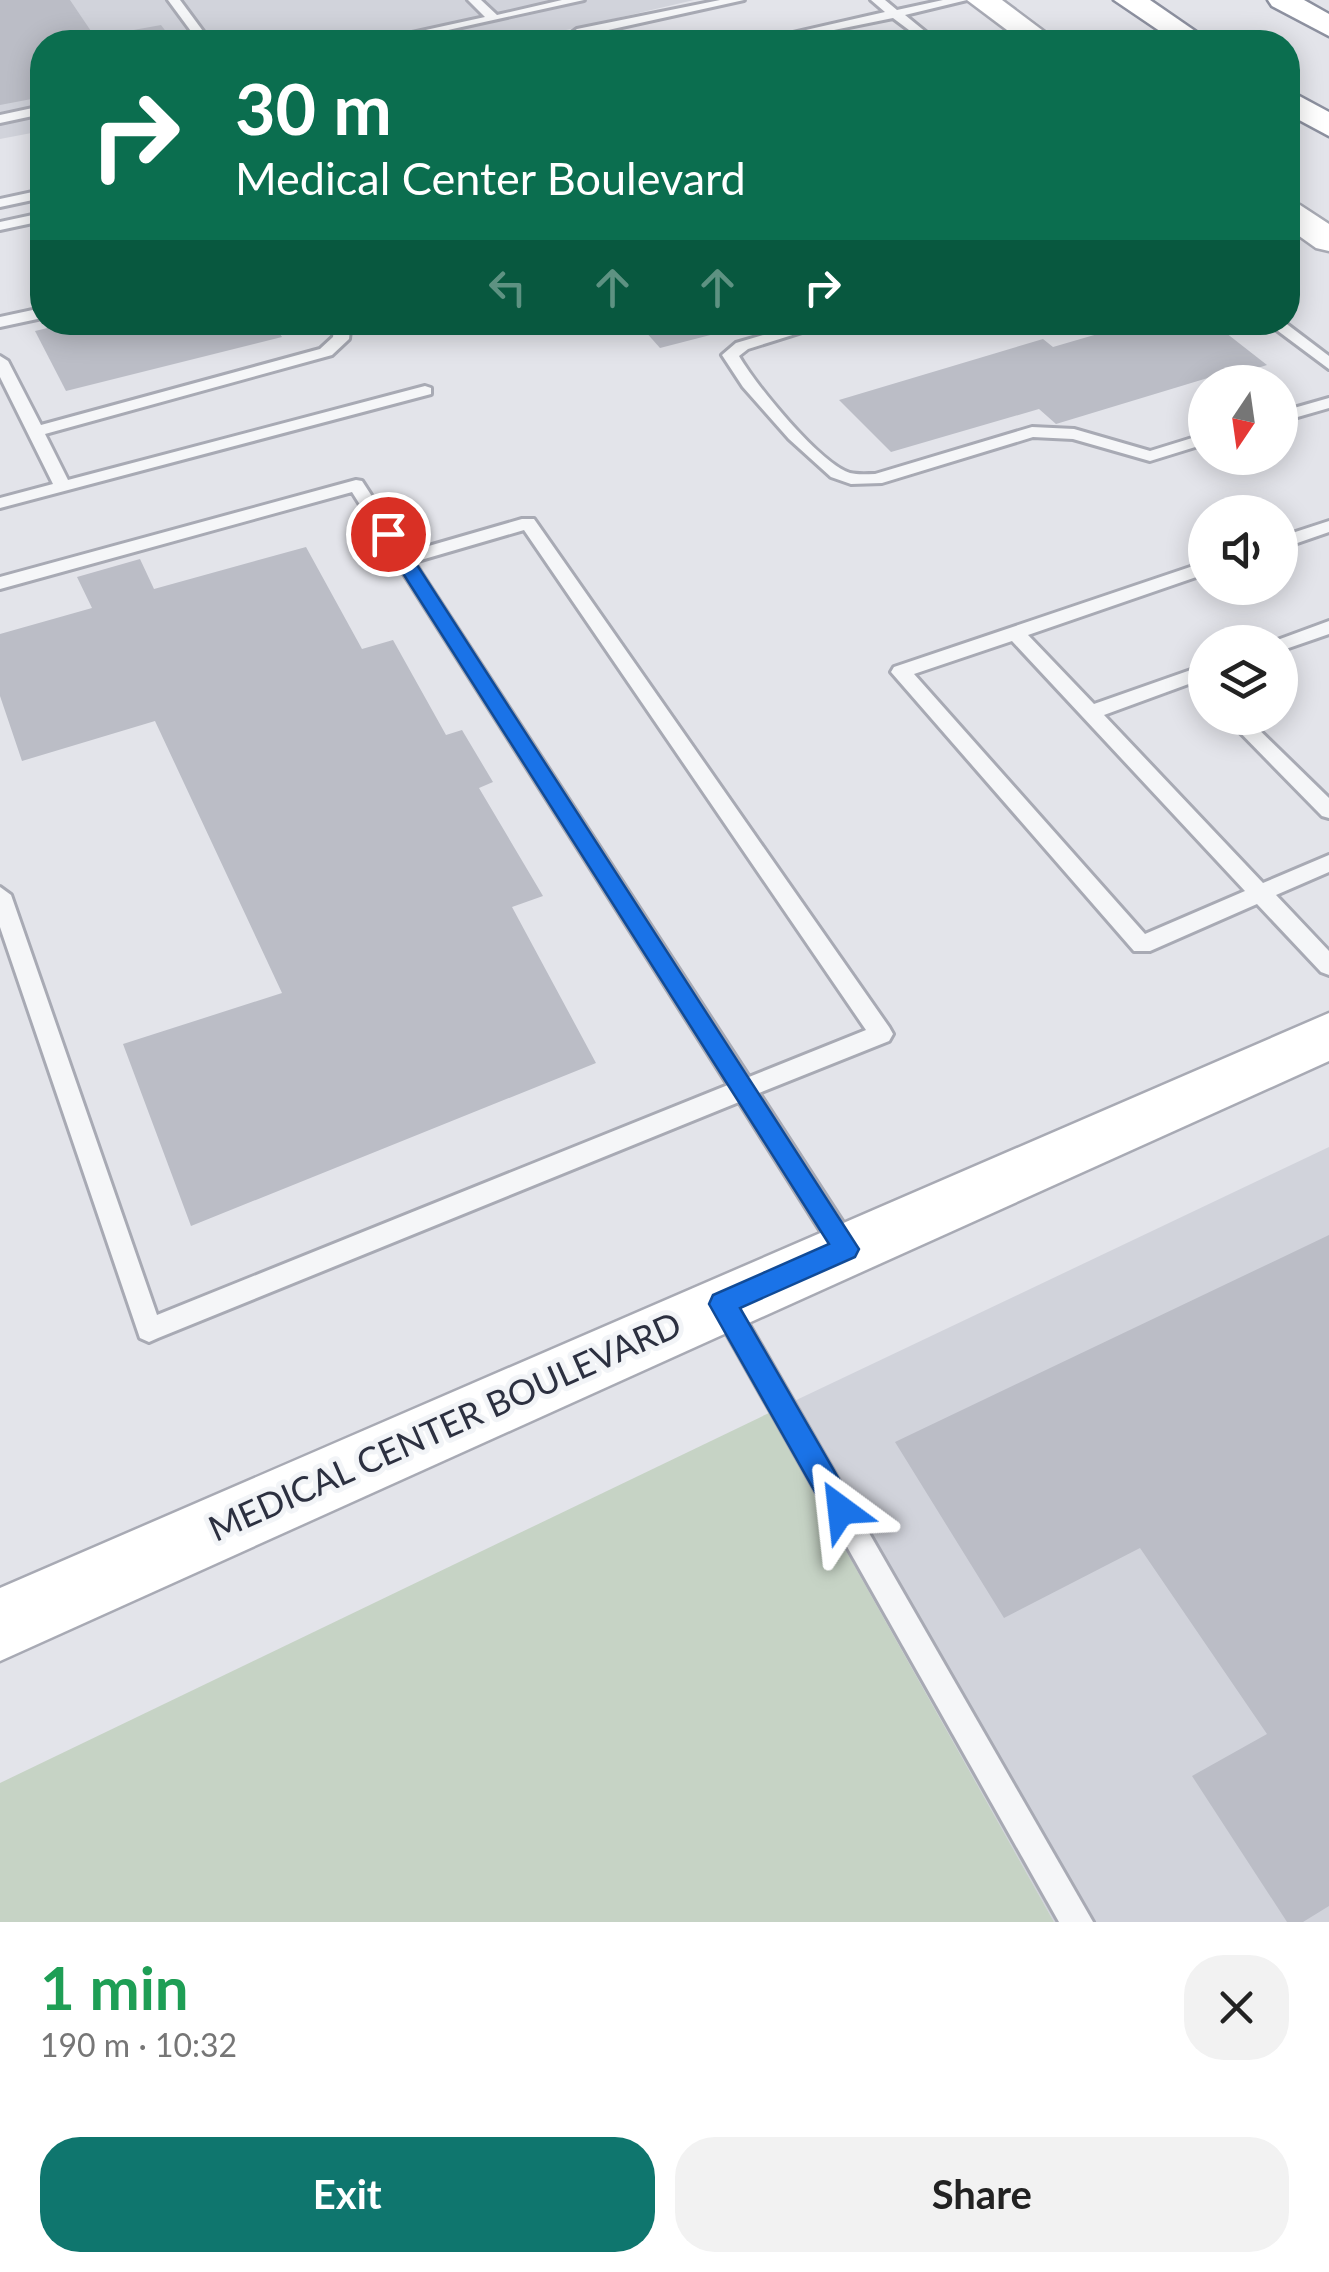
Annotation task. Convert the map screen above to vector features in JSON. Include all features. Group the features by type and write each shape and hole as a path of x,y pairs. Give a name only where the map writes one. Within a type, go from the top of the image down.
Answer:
{"main road":[{"path":"982,0 1026,30"},
{"path":"1129,0 1177,30"},
{"path":"1283,0 1329,27"},
{"path":"1300,108 1329,126"},
{"path":"1300,220 1329,240"},
{"name":"MEDICAL CENTER BOULEVARD","path":"0,1625 1329,1036"}],"lane":[{"path":"174,0 196,30"},
{"path":"474,0 494,19"},
{"path":"438,30 578,0"},
{"path":"592,30 738,0"},
{"path":"877,0 916,30"},
{"path":"817,30 960,0"},
{"path":"0,119 30,113"},
{"path":"8,201 30,214"},
{"path":"0,226 30,219"},
{"path":"0,322 30,315"},
{"path":"36,432 326,352 341,335"},
{"path":"780,335 742,346 730,354 795,435 838,474 854,480 876,479 1032,432 1074,434 1150,456 1188,444"},
{"path":"1290,335 1329,364"},
{"path":"0,360 63,487"},
{"path":"0,503 425,391"},
{"path":"1298,411 1329,402"},
{"path":"0,584 356,485 846,1249"},
{"path":"0,895 150,1330 881,1034 528,522 404,559"},
{"path":"1298,537 1329,526"},
{"path":"1188,574 901,672 1142,945 1329,863"},
{"path":"1298,638 1329,627"},
{"path":"1014,633 1329,966"},
{"path":"1090,713 1188,682"},
{"path":"1253,735 1329,811"},
{"path":"722,1304 1077,1922"}],"shaded area":[{"path":"0,0 694,0 566,30 30,30 30,133 0,139"},
{"path":"1329,1147 1329,1922 1054,1922 769,1413"}],"green space":[{"path":"769,1413 1054,1922 0,1922 0,1783"}],"building":[{"path":"0,0 70,0 90,30 30,30 30,99 0,105"},
{"path":"161,25 165,30 134,30"},
{"path":"37,335 282,337 66,391"},
{"path":"648,335 710,335 660,348"},
{"path":"1094,335 1229,335 1267,365 1188,365 1188,384 1056,424 1039,409 891,452 839,400 1043,339 1053,347"},
{"path":"306,547 362,649 393,640 446,735 462,730 493,782 479,788 543,896 512,907 596,1063 191,1226 123,1044 282,993 155,721 22,761 0,696 0,634 92,608 77,577 140,559 154,589"},
{"path":"1329,1235 1329,1906 1303,1922 1287,1922 1192,1776 1267,1734 1140,1548 1004,1618 895,1442"}],"route":[{"path":"388,534 846,1249 722,1304 841,1510"}]}
